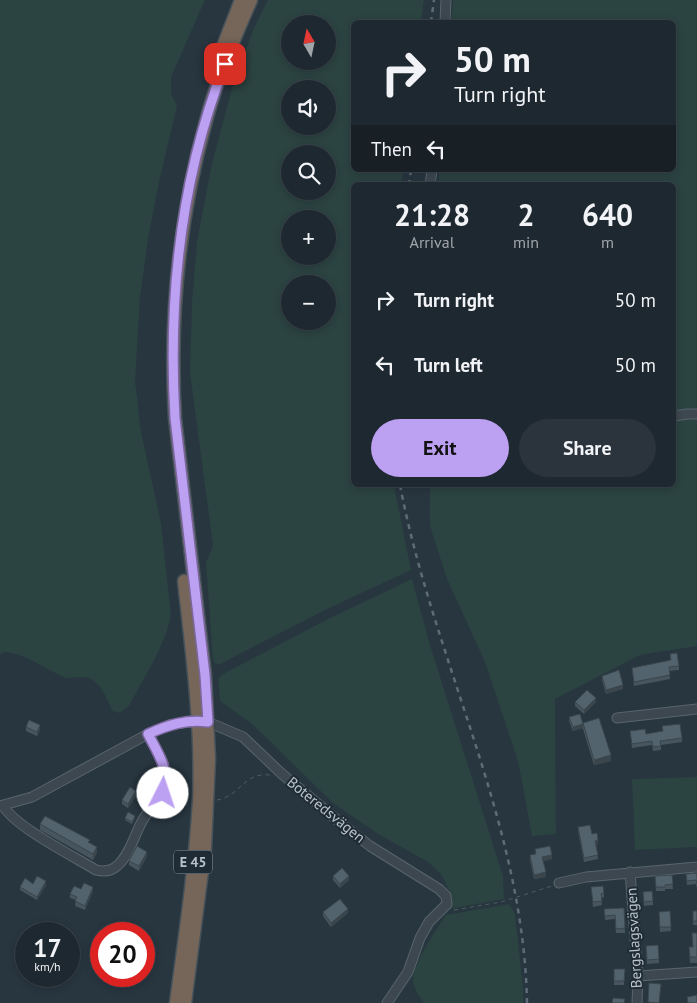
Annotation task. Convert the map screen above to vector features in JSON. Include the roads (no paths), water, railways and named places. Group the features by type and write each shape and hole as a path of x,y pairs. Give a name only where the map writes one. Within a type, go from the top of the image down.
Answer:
{"highway":[{"name":"E 45","path":"185,1003 205,848 208,800 203,722 167,420 165,378 167,298 178,211 187,163 209,86 241,0"},
{"name":"E 45","path":"176,1003 195,846 205,675 175,418 172,378 174,298 185,211 206,120 218,80 251,0"}],"street":[{"path":"445,20 446,0"},
{"path":"676,416 697,414"},
{"path":"617,718 697,709"},
{"path":"148,734 165,770 165,785 158,801 144,818 130,848 114,868 107,871 96,870 29,829 7,814 2,806 32,797 148,734 169,725 203,722"},
{"name":"Boteredsvägen","path":"203,722 243,737 282,774 343,825 370,846 446,896 447,904 430,922 420,938 408,972 387,1003"},
{"path":"559,883 586,877 697,867"},
{"name":"Bergslagsvägen","path":"630,872 638,976 637,1003"},
{"path":"638,976 697,972"}],"railway":[{"path":"431,20 434,0"},
{"path":"409,182 411,172"},
{"path":"400,487 415,550 433,614 475,742 511,871 522,936 527,1003"}]}
